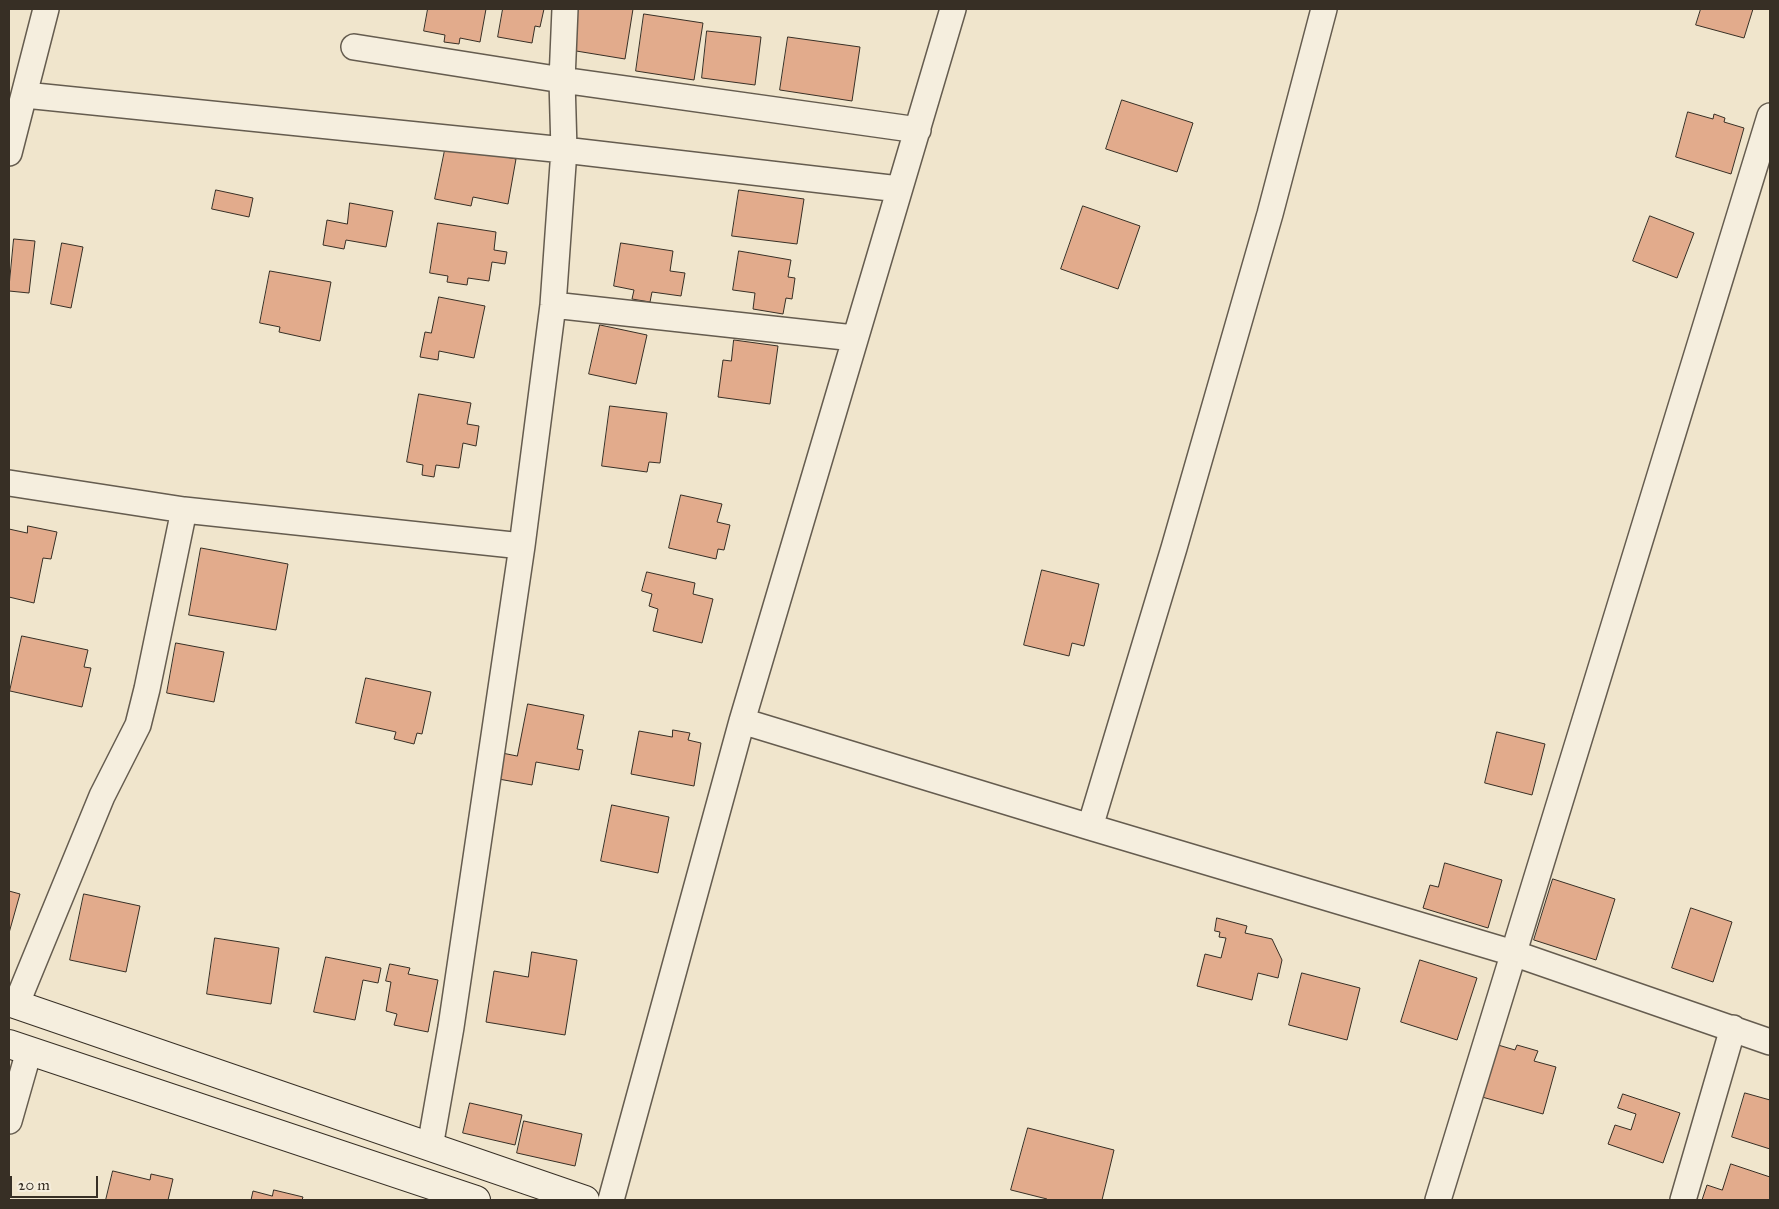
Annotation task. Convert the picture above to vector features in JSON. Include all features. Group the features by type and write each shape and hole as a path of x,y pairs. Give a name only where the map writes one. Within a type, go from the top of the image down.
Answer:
{"main road":[{"path":"13,1004 585,1200"},
{"path":"19,1047 476,1200"}],"street":[{"path":"9,153 46,9"},
{"path":"430,1147 451,1027 522,546 553,305 564,150 562,80 565,9"},
{"path":"611,1200 742,721 854,338 918,130 952,9"},
{"path":"1090,827 1174,548 1270,214 1324,9"},
{"path":"354,47 562,80 918,130"},
{"path":"25,95 564,150 899,189"},
{"path":"1438,1200 1770,116"},
{"path":"553,305 854,338"},
{"path":"9,483 184,510 522,546"},
{"path":"13,1004 102,796 138,725 184,510"},
{"path":"742,721 1513,953 1770,1042"},
{"path":"1683,1200 1733,1028"},
{"path":"9,1121 19,1047"}],"building":[{"path":"428,9 486,9 480,42 460,38 459,44 444,42 445,35 424,31"},
{"path":"503,9 544,9 540,27 535,26 532,43 498,37"},
{"path":"570,9 633,9 625,59 570,50"},
{"path":"1701,9 1753,9 1744,38 1696,25"},
{"path":"644,14 703,23 694,80 636,71"},
{"path":"707,31 761,37 755,85 702,78"},
{"path":"788,37 860,47 852,101 780,90"},
{"path":"1122,100 1193,123 1177,172 1106,149"},
{"path":"1688,112 1713,119 1714,114 1725,118 1724,122 1744,128 1731,174 1676,157"},
{"path":"446,145 516,159 508,204 473,197 471,206 435,199"},
{"path":"216,190 253,198 249,217 212,209"},
{"path":"739,190 804,199 797,244 732,236"},
{"path":"350,203 393,211 386,247 346,240 344,249 323,245 327,220 347,224"},
{"path":"1083,206 1140,226 1118,289 1061,269"},
{"path":"1650,216 1694,233 1677,278 1633,261"},
{"path":"438,223 496,232 494,250 507,252 505,264 492,262 489,281 468,278 467,285 447,282 448,276 430,273"},
{"path":"14,239 35,241 29,293 9,291"},
{"path":"62,243 83,247 71,308 51,304"},
{"path":"621,243 673,251 670,271 685,273 681,296 652,292 650,302 632,299 634,290 614,286"},
{"path":"739,251 791,260 788,277 795,278 792,299 786,298 783,314 753,309 755,293 733,290"},
{"path":"270,271 331,282 320,341 279,332 280,327 260,323"},
{"path":"439,297 485,306 474,358 439,351 438,360 420,357 425,332 431,333"},
{"path":"600,325 647,335 636,384 589,374"},
{"path":"734,340 778,346 770,404 718,397 723,360 731,361"},
{"path":"419,394 471,403 467,424 479,426 476,446 463,443 459,468 436,465 434,477 422,475 423,465 407,462"},
{"path":"610,406 667,413 660,463 649,462 647,472 602,466"},
{"path":"681,495 722,504 717,522 730,525 724,550 718,549 716,559 669,548"},
{"path":"28,526 57,532 51,559 43,558 34,603 9,597 9,529 27,533"},
{"path":"201,548 288,564 276,630 189,615"},
{"path":"1042,570 1099,584 1084,646 1072,643 1069,656 1024,645"},
{"path":"647,572 695,583 693,594 713,599 702,643 653,631 658,609 649,606 652,594 642,591"},
{"path":"22,636 88,650 84,667 91,668 82,707 10,691"},
{"path":"176,643 224,652 214,702 167,693"},
{"path":"366,678 431,692 422,734 417,733 414,744 394,739 396,732 356,723"},
{"path":"528,704 584,715 577,749 583,750 579,770 536,762 532,785 493,778 497,752 517,756"},
{"path":"673,730 690,733 688,740 701,743 694,786 631,774 639,731 672,737"},
{"path":"1497,732 1545,744 1532,795 1485,783"},
{"path":"612,805 669,817 658,873 601,861"},
{"path":"1445,863 1502,880 1488,928 1423,908 1430,885 1438,887"},
{"path":"1553,879 1615,899 1596,960 1534,940"},
{"path":"9,891 20,894 9,933"},
{"path":"84,894 140,906 126,972 70,960"},
{"path":"1691,908 1732,922 1713,982 1672,968"},
{"path":"1217,918 1247,926 1245,933 1272,939 1282,960 1278,978 1258,973 1252,1000 1197,986 1205,954 1221,958 1226,938 1219,937 1220,932 1215,931"},
{"path":"215,938 279,948 271,1004 207,994"},
{"path":"532,952 577,960 565,1035 486,1022 494,971 528,977"},
{"path":"326,957 381,968 378,983 363,980 355,1020 314,1012"},
{"path":"1420,960 1477,978 1457,1040 1401,1022"},
{"path":"390,964 410,968 408,974 438,980 428,1032 394,1025 397,1014 386,1011 391,982 386,981"},
{"path":"1302,973 1360,988 1347,1040 1289,1025"},
{"path":"1498,1045 1515,1050 1517,1045 1538,1051 1534,1061 1556,1067 1543,1114 1482,1097"},
{"path":"1745,1093 1770,1100 1770,1149 1732,1137"},
{"path":"1623,1094 1680,1113 1663,1163 1608,1144 1615,1125 1631,1130 1636,1114 1618,1108"},
{"path":"470,1103 522,1115 515,1145 463,1133"},
{"path":"524,1121 582,1134 575,1166 517,1153"},
{"path":"1028,1128 1114,1150 1102,1200 1046,1200 1011,1190"},
{"path":"1731,1164 1770,1177 1770,1200 1702,1200 1707,1185 1722,1190"},
{"path":"113,1171 150,1180 151,1174 173,1179 168,1200 106,1200"},
{"path":"274,1190 303,1197 302,1200 251,1200 253,1191 272,1196"}]}
